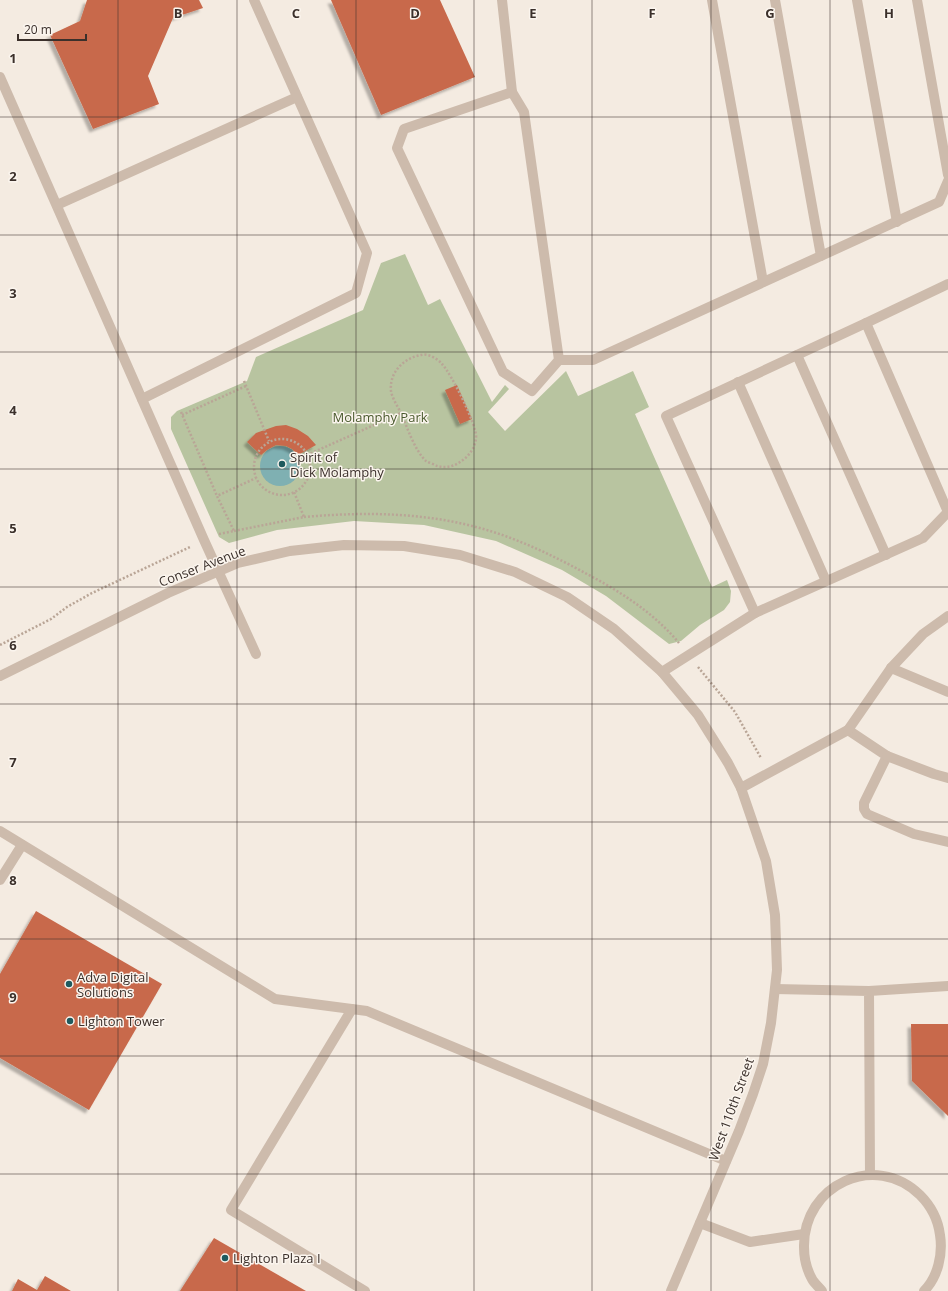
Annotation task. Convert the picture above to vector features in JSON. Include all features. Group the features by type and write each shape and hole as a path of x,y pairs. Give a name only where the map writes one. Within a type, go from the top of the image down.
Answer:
{"street":[{"path":"142,399 356,293 367,253 254,0"},
{"path":"502,0 512,92 524,112 559,360"},
{"path":"712,0 763,282"},
{"path":"775,0 821,256"},
{"path":"857,0 897,222"},
{"path":"917,0 948,175"},
{"path":"0,77 204,540 256,654"},
{"path":"512,92 404,129 397,148 503,372 532,391 559,360 593,360 897,222 939,202 948,181"},
{"path":"57,206 298,97"},
{"path":"755,613 666,416 948,284"},
{"path":"662,672 755,613 923,538 948,514 866,323"},
{"path":"797,355 886,555"},
{"path":"738,382 826,581"},
{"name":"Conser Avenue","path":"0,676 168,593 238,563 290,551 344,545 404,546 460,555 514,572 567,597 614,629 662,672 698,715 728,763 741,788"},
{"path":"741,788 848,730 891,668 923,634 948,616"},
{"path":"891,668 948,692"},
{"path":"848,730 887,756 948,778"},
{"path":"887,756 864,803 864,809 867,814 914,834 948,842"},
{"name":"West 110th Street","path":"671,1291 753,1094 763,1064 771,1023 777,970 775,915 766,861 741,788"},
{"path":"0,831 274,999 367,1010 726,1161"},
{"path":"0,880 22,845"},
{"path":"775,989 869,991 948,986"},
{"path":"869,991 870,1175"},
{"path":"352,1009 231,1210 365,1291"},
{"path":"822,1291 812,1280 804,1258 804,1234 809,1216 819,1199 834,1186 851,1178 870,1175 892,1178 912,1188 928,1204 939,1224 945,1246 938,1268 928,1287 924,1291"},
{"path":"700,1223 750,1242 804,1234"}],"path":[{"path":"422,354 436,358 450,375 473,423 477,438 469,456 457,464 444,468 427,462 419,452 401,413 391,392 392,378 398,367 408,359 422,354"},
{"path":"244,381 270,441"},
{"path":"234,531 181,413 246,386"},
{"path":"307,455 401,413"},
{"path":"286,438 295,441 302,447 307,455 310,464 309,473 306,481 294,492 283,495 274,494 259,484 256,478 253,466 255,457 260,448 270,441 286,438"},
{"path":"217,496 256,478"},
{"path":"0,645 51,619 66,607 92,593 204,540 219,534 304,517 294,492"}],"green space":[{"name":"Molamphy Park","path":"405,254 428,305 440,299 492,402 505,385 509,389 488,412 505,431 566,371 578,396 633,371 649,407 635,414 712,587 727,580 731,591 730,602 724,610 700,625 681,641 669,644 606,596 562,570 496,541 424,525 354,521 277,530 229,543 219,537 171,429 171,417 177,411 247,381 256,357 363,310 381,263"}],"water":[{"path":"284,446 291,449 297,455 300,466 299,474 291,483 284,486 276,486 269,483 261,474 260,462 263,455 272,447"}],"building":[{"path":"87,0 199,0 203,8 173,18 148,76 159,104 93,129 50,35 80,21"},
{"path":"331,0 440,0 475,77 381,115"},
{"path":"457,385 472,419 460,424 445,390"},
{"path":"286,425 297,429 308,436 316,445 298,455 286,446 276,445 261,455 247,442 256,433 276,426"},
{"name":"Lighton Tower","path":"36,911 162,984 89,1110 0,1058 0,974"},
{"path":"911,1024 948,1024 948,1116 912,1081"},
{"name":"Lighton Plaza I","path":"214,1238 306,1291 180,1291"},
{"path":"45,1276 71,1291 12,1291 18,1279 37,1290"}],"place":[{"name":"Spirit of Dick Molamphy","path":"282,464"},
{"name":"Adva Digital Solutions","path":"69,984"},
{"name":"Lighton Tower","path":"70,1021"},
{"name":"Lighton Plaza I","path":"225,1258"}]}
